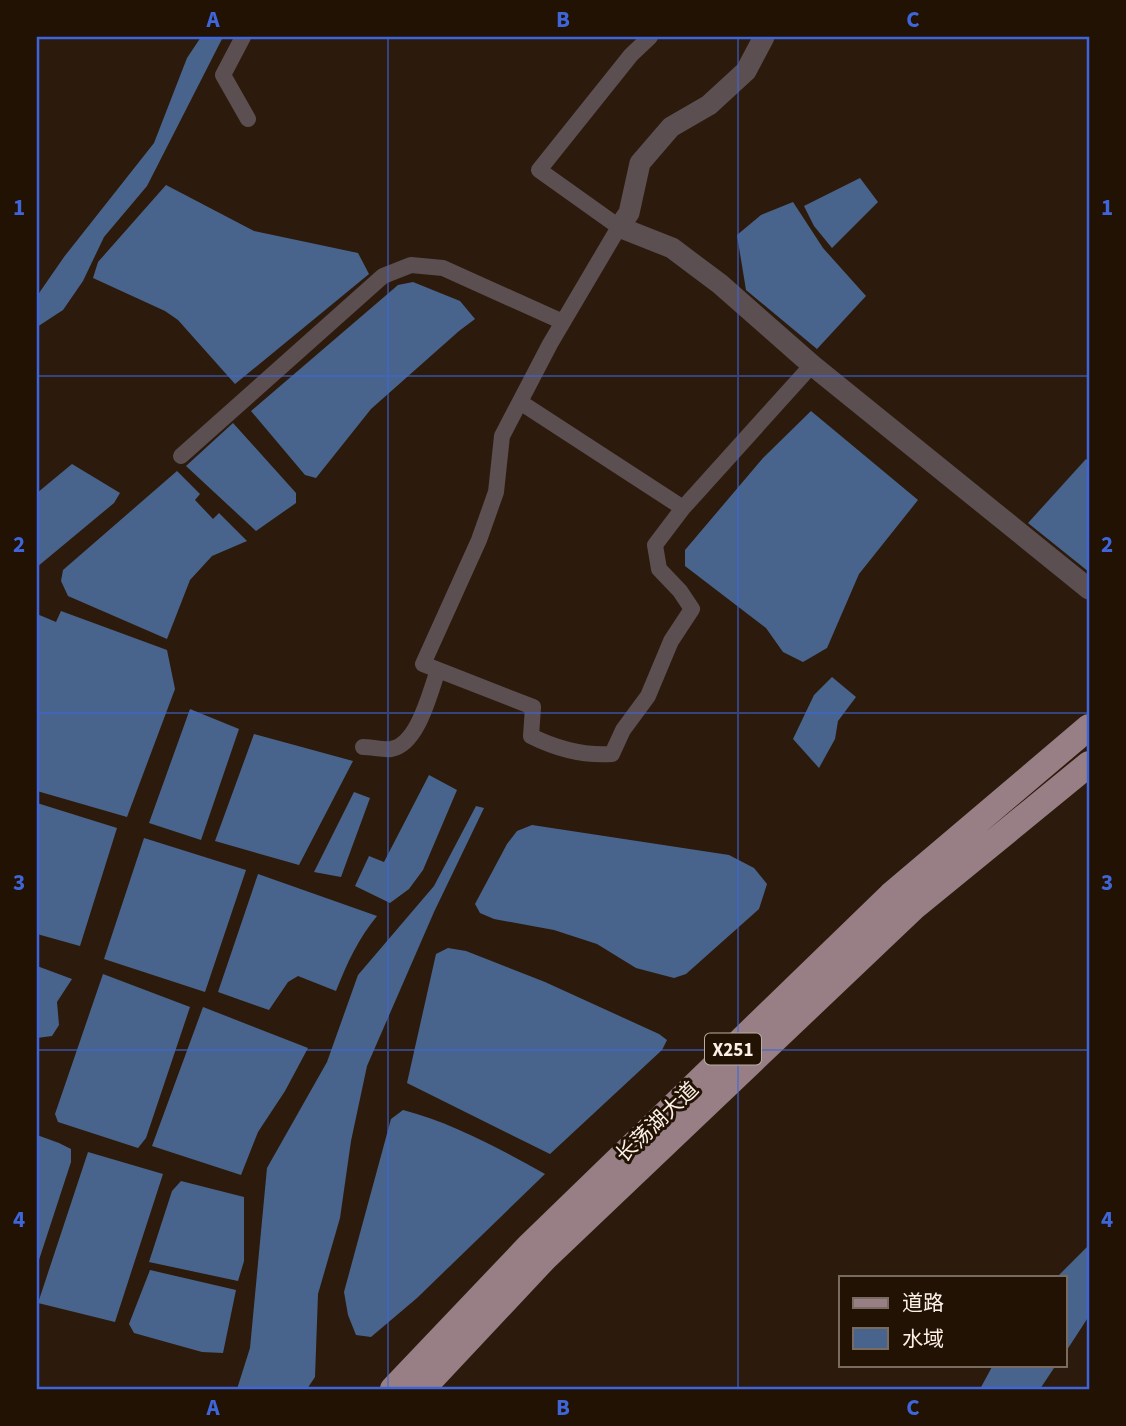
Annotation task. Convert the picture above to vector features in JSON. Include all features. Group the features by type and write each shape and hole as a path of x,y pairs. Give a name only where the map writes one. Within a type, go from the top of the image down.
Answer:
{"main road":[{"name":"长荡湖大道","path":"393,1389 530,1245 891,895 1089,727"},
{"name":"长荡湖大道","path":"422,1389 545,1258 913,908 1089,764"}],"street":[{"path":"243,37 223,75 248,119"},
{"path":"650,37 631,55 540,170 619,227 672,248 720,284 812,365 1089,589"},
{"path":"759,39 746,71 709,105 671,127 640,163 629,213 563,322 502,436 496,492 479,540 423,664 533,707 531,736 551,746 592,755 612,754 623,730 648,696 671,641 692,609 680,591 659,569 655,545 684,508 812,365"},
{"path":"181,456 383,276 411,265 443,268 563,322"},
{"path":"520,402 684,508"},
{"path":"363,747 392,749 407,743 421,719 438,670"}],"water":[{"path":"201,37 223,37 147,186 104,237 83,281 63,310 37,327 37,296 64,257 154,143 187,58"},
{"path":"860,178 878,202 832,248 814,226 804,206"},
{"path":"166,185 254,231 358,253 369,274 235,384 178,320 165,311 93,278 98,262"},
{"path":"793,202 823,248 866,296 817,349 746,290 737,235 761,215"},
{"path":"413,282 460,301 475,319 371,409 316,478 305,475 251,411 398,285"},
{"path":"811,411 918,500 859,574 827,648 803,662 783,652 766,628 685,566 685,550 763,458"},
{"path":"233,423 296,493 296,503 256,531 186,466"},
{"path":"1086,459 1089,462 1089,572 1028,523"},
{"path":"72,464 120,493 114,503 37,567 37,493"},
{"path":"177,471 200,494 195,500 213,519 219,513 247,541 212,556 190,580 167,639 68,596 61,581 63,570"},
{"path":"61,611 167,650 175,689 127,817 37,791 37,614 56,622"},
{"path":"832,677 856,697 838,721 835,739 819,768 793,739 814,695"},
{"path":"190,709 239,729 201,840 149,823"},
{"path":"254,734 353,761 299,865 215,841"},
{"path":"429,775 457,790 423,870 409,889 390,903 355,886 369,856 384,862"},
{"path":"354,792 370,798 341,877 314,872"},
{"path":"37,803 117,828 80,946 37,934"},
{"path":"476,806 484,808 434,912 367,1066 351,1141 340,1218 318,1294 315,1377 307,1389 237,1389 250,1348 267,1168 327,1062 358,975 434,886"},
{"path":"532,825 729,855 754,868 767,884 759,909 686,974 674,978 636,968 597,944 554,930 494,919 480,913 475,904 507,844 517,831"},
{"path":"144,838 246,870 205,992 104,959"},
{"path":"258,874 377,916 364,933 336,991 298,976 288,982 269,1010 218,992"},
{"path":"448,948 466,951 545,982 667,1040 662,1050 550,1154 407,1083 436,954"},
{"path":"37,966 72,979 57,1002 59,1025 52,1036 37,1038"},
{"path":"103,974 190,1007 146,1138 138,1148 58,1122 55,1114"},
{"path":"203,1007 308,1048 285,1091 258,1132 241,1175 152,1146"},
{"path":"403,1110 458,1129 545,1174 417,1298 371,1337 356,1335 348,1315 344,1292 391,1119"},
{"path":"37,1135 71,1149 71,1162 37,1266"},
{"path":"88,1152 163,1174 115,1322 38,1303"},
{"path":"181,1181 244,1197 244,1261 238,1281 149,1262 172,1191"},
{"path":"1089,1245 1089,1316 1066,1351 1066,1276 1058,1276"},
{"path":"150,1270 236,1290 223,1353 202,1352 134,1333 129,1324"},
{"path":"992,1366 1055,1366 1040,1389 980,1389"}]}
